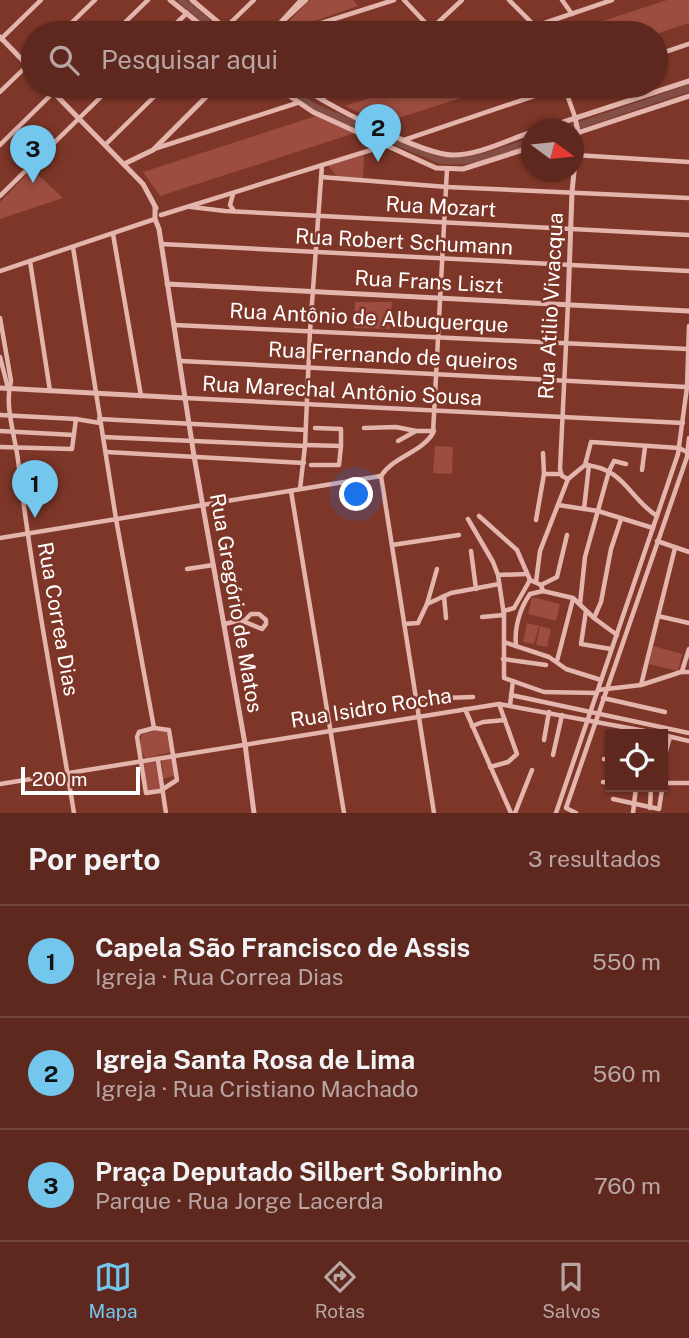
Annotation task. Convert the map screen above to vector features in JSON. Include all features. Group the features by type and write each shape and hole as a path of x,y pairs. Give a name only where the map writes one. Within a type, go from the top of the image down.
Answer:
{"street":[{"path":"21,60 0,39 41,0"},
{"path":"73,21 95,0"},
{"path":"126,21 148,0"},
{"path":"170,0 197,21"},
{"path":"232,21 254,0"},
{"path":"280,21 301,0"},
{"path":"282,21 306,0"},
{"path":"328,21 394,0"},
{"path":"442,21 462,0"},
{"path":"509,0 529,21"},
{"path":"562,0 572,14"},
{"path":"552,21 612,0"},
{"path":"197,1 218,21"},
{"path":"407,1 424,21"},
{"path":"179,21 187,13"},
{"path":"668,51 689,44"},
{"path":"0,92 21,72"},
{"path":"668,88 689,81"},
{"path":"584,129 689,96"},
{"path":"0,145 48,98"},
{"path":"60,98 124,164 153,150 297,103"},
{"path":"0,196 100,98"},
{"path":"105,145 153,98"},
{"path":"153,150 205,98"},
{"path":"285,107 287,98"},
{"path":"291,98 390,143"},
{"path":"321,98 430,166 447,169 472,167 521,150"},
{"path":"0,271 528,98"},
{"path":"568,98 575,119 638,98"},
{"path":"404,140 434,153 455,155 474,152 521,136"},
{"path":"584,156 689,162"},
{"name":"Rua Gregório de Matos","path":"124,164 147,189 159,217 160,244 245,744 254,813"},
{"path":"300,489 304,463 322,164"},
{"path":"0,538 381,476 391,463 426,443 434,431 447,169"},
{"path":"321,177 447,187 689,198"},
{"name":"Rua Atilio Vivacqua","path":"560,474 573,182"},
{"path":"233,194 230,205 234,212"},
{"name":"Rua Mozart","path":"191,207 234,212 689,235"},
{"path":"113,234 141,396"},
{"name":"Rua Robert Schumann","path":"160,244 689,271"},
{"path":"74,247 99,421 154,728"},
{"path":"30,261 50,391"},
{"name":"Rua Frans Liszt","path":"167,284 689,310"},
{"path":"0,318 11,381 9,389"},
{"name":"Rua Antônio de Albuquerque","path":"174,325 688,349"},
{"path":"576,813 566,809 557,810 679,448 687,387 689,326"},
{"path":"0,357 9,389"},
{"name":"Rua Frernando de queiros","path":"181,361 687,387"},
{"name":"Rua Marechal Antônio Sousa","path":"0,388 683,424"},
{"name":"Rua Correa Dias","path":"9,389 27,534 74,813"},
{"path":"0,415 306,430"},
{"path":"0,447 70,450 74,446 76,419"},
{"path":"364,428 396,427 434,431"},
{"path":"311,465 339,466 341,429 315,428"},
{"path":"0,431 74,435"},
{"path":"398,441 415,431"},
{"path":"103,437 341,446"},
{"path":"566,809 688,453 689,438"},
{"path":"584,509 591,442 679,448 688,453"},
{"path":"642,470 645,447"},
{"path":"106,452 304,463"},
{"path":"536,520 544,474 543,453"},
{"path":"580,604 583,567 609,471 614,461 626,464"},
{"path":"587,465 609,471 631,489 646,509 657,516"},
{"path":"516,646 520,612 537,584 540,551 568,479 587,465"},
{"path":"544,474 560,474 568,479"},
{"path":"381,476 434,813"},
{"path":"290,491 344,813"},
{"path":"558,505 598,511 653,528"},
{"path":"479,516 517,550 527,574 537,584 573,598 617,635"},
{"path":"468,519 498,575 504,613 502,675 511,681 544,692 597,692 642,685 681,672 689,672"},
{"path":"594,618 601,602 611,549 621,519"},
{"path":"392,545 458,535"},
{"path":"482,617 512,610 537,584 557,577 567,535"},
{"path":"650,538 689,552"},
{"path":"642,685 675,548"},
{"path":"471,551 476,589"},
{"path":"187,569 213,565"},
{"path":"404,624 418,623 438,569"},
{"path":"498,575 527,574"},
{"path":"427,604 444,596 499,584"},
{"path":"444,596 446,618"},
{"path":"557,661 573,598"},
{"path":"512,610 520,612"},
{"path":"586,610 581,644 612,649"},
{"path":"225,624 246,620 261,629 266,624 266,620 259,614 251,614 246,620"},
{"path":"658,615 689,623"},
{"path":"504,642 557,661 559,665 586,677 601,680"},
{"path":"681,672 689,649"},
{"path":"503,659 546,664"},
{"path":"510,705 511,681"},
{"path":"511,695 689,733"},
{"path":"415,699 472,697"},
{"path":"603,698 665,712"},
{"path":"490,767 516,757 516,749 499,704"},
{"name":"Rua Isidro Rocha","path":"0,783 499,704 634,729"},
{"path":"465,709 513,813"},
{"path":"544,740 549,712"},
{"path":"553,755 562,715"},
{"path":"472,726 505,720"},
{"path":"154,728 169,730 177,780 163,790 146,793 138,734 154,728"},
{"path":"668,744 670,737"},
{"name":"Rua Isidro Rocha","path":"670,737 689,741"},
{"path":"158,760 166,813"},
{"path":"513,813 532,770"},
{"path":"668,783 689,782"},
{"path":"633,813 635,792"},
{"path":"650,808 651,792"},
{"path":"613,799 660,808 662,792"}],"shaded area":[{"path":"310,0 353,0 358,6 315,21 289,21"},
{"path":"667,0 689,0 689,23 668,30 668,21 603,21"},
{"path":"369,98 461,98 386,122 386,125 345,106"},
{"path":"316,116 355,133 160,196 143,172"},
{"path":"364,152 363,179 337,177 327,164"},
{"path":"32,169 63,198 0,219 0,202"},
{"path":"355,302 392,302 390,329 354,328"},
{"path":"435,446 453,447 452,474 433,473"},
{"path":"532,597 560,604 556,621 528,614"},
{"path":"527,623 539,626 534,644 523,642"},
{"path":"540,626 551,629 547,647 536,645"},
{"path":"653,646 682,654 678,671 649,664"},
{"path":"158,730 168,731 171,752 146,758 140,747 142,734"},
{"path":"172,758 176,775 163,779 162,760"},
{"path":"156,762 160,789 147,792 144,763"}],"waterway":[{"path":"181,0 206,21"},
{"path":"668,95 689,88"},
{"path":"301,98 316,108 440,160 475,159 521,145"},
{"path":"584,124 660,98"}],"place":[{"name":"Igreja Santa Rosa de Lima","path":"378,162"},
{"name":"Praça Deputado Silbert Sobrinho","path":"33,183"},
{"name":"Capela São Francisco de Assis","path":"35,518"}]}
